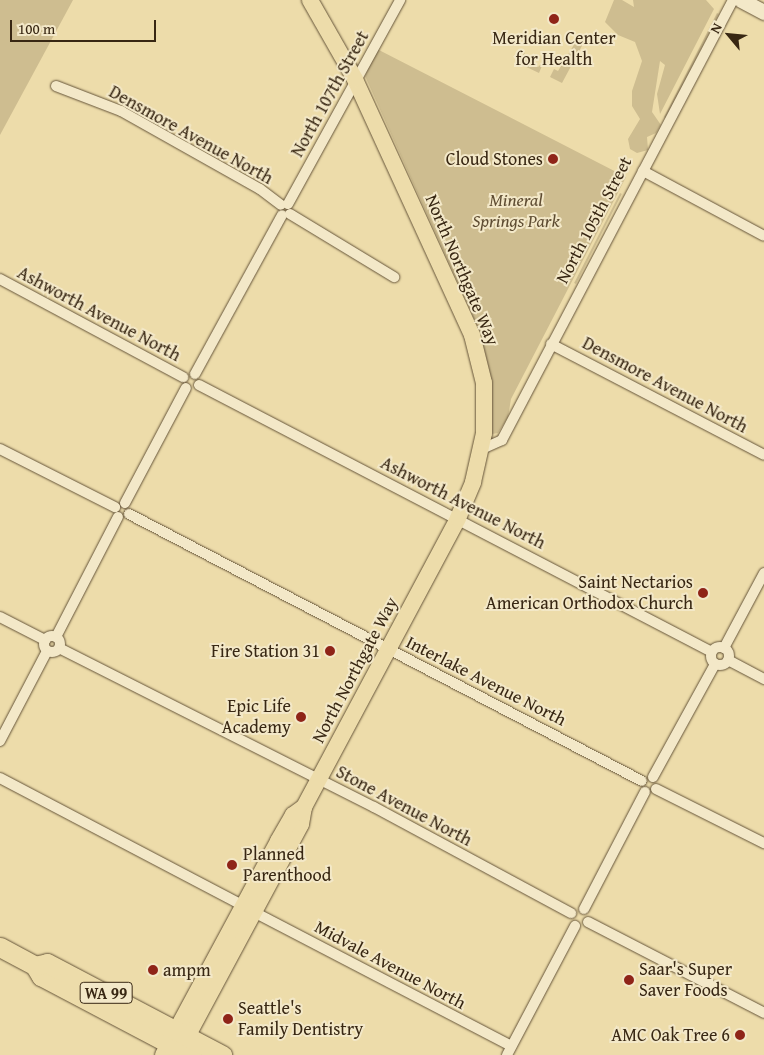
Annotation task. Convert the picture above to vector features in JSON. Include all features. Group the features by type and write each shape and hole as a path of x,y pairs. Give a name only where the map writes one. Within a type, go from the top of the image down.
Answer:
{"highway":[{"name":"WA 99","path":"0,948 34,966 48,963 178,1046 222,1055"}],"main road":[{"name":"North Northgate Way","path":"178,1046 249,909 293,815 304,807 319,780 458,518 474,482 482,449 485,400 481,367 472,335 355,79 310,0"}],"street":[{"name":"North 107th Street","path":"195,374 400,0"},
{"name":"North 105th Street","path":"482,449 502,440 733,0"},
{"path":"741,0 764,12"},
{"name":"Densmore Avenue North","path":"56,86 121,111 260,189 285,209 394,277"},
{"path":"643,171 764,236"},
{"name":"Ashworth Avenue North","path":"0,279 183,377"},
{"name":"Densmore Avenue North","path":"551,344 764,455"},
{"path":"47,651 55,652 59,648 56,637 119,509 186,388 183,377 189,372 195,374 199,385 195,389 186,388"},
{"name":"Ashworth Avenue North","path":"199,385 458,518 712,652"},
{"path":"0,449 119,509"},
{"name":"Interlake Avenue North","path":"119,509 642,780"},
{"path":"724,648 764,573"},
{"path":"0,617 45,640 56,637"},
{"path":"0,741 47,651 45,640"},
{"path":"653,778 715,664 712,652 717,647 724,648 728,653 728,660"},
{"name":"Stone Avenue North","path":"59,648 319,780 571,913"},
{"path":"715,664 721,665 728,660"},
{"path":"728,660 764,679"},
{"name":"Midvale Avenue North","path":"0,778 249,909 509,1051"},
{"path":"645,792 641,787 642,780 653,778"},
{"path":"653,778 657,782 656,789"},
{"path":"584,909 645,792 656,789 764,843"},
{"path":"576,908 584,909 588,914 588,922 581,927 575,926 570,921 571,913 576,908"},
{"path":"588,922 764,1013"},
{"path":"509,1051 575,926"}],"green space":[{"path":"0,0 73,0 0,135"},
{"path":"614,0 622,0 634,7 633,0 706,0 714,9 660,114 657,94 665,65 660,61 652,112 661,125 656,133 647,137 648,150 637,153 630,149 628,139 640,119 632,106 632,91 642,61 635,42 618,35 605,22"},
{"path":"717,13 719,14 666,118 664,117"},
{"path":"578,38 584,42 562,83 550,77 554,69 558,71"},
{"name":"Mineral Springs Park","path":"377,49 626,177 511,399 508,417 498,433 492,434 492,382 480,332 365,76"},
{"path":"525,51 524,57 538,67 544,61 539,73 518,63"},
{"path":"620,193 622,194 576,284 574,283"}],"place":[{"name":"Meridian Center for Health","path":"554,19"},
{"name":"Cloud Stones","path":"553,159"},
{"name":"Saint Nectarios American Orthodox Church","path":"703,593"},
{"name":"Fire Station 31","path":"330,651"},
{"name":"Epic Life Academy","path":"301,717"},
{"name":"Planned Parenthood","path":"232,865"},
{"name":"ampm","path":"153,970"},
{"name":"Saar's Super Saver Foods","path":"629,980"},
{"name":"Seattle's Family Dentistry","path":"228,1019"},
{"name":"AMC Oak Tree 6","path":"740,1035"}]}
